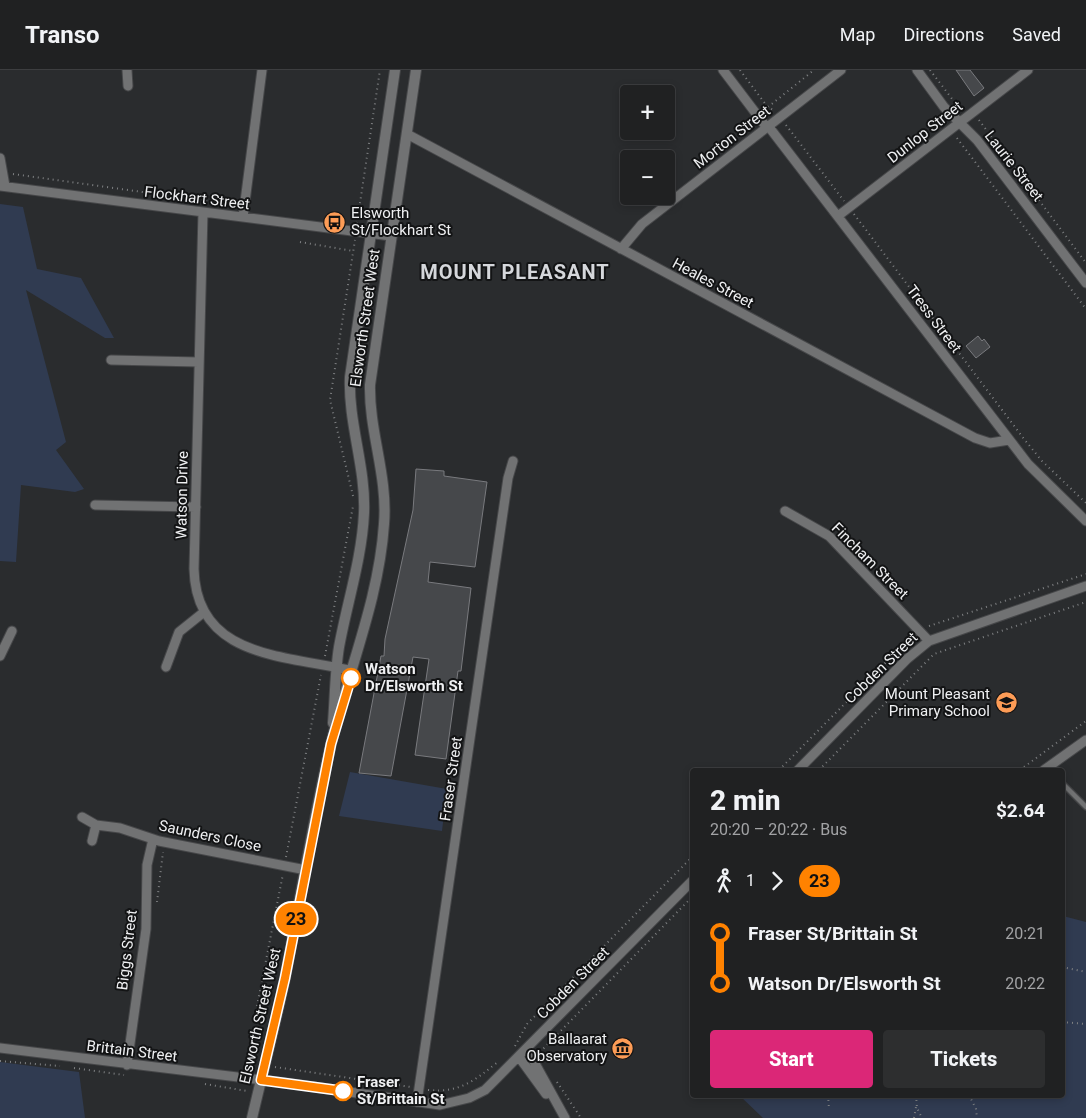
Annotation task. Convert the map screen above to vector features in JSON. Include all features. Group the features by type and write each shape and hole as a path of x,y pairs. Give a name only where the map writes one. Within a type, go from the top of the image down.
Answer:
{"street":[{"path":"127,70 128,86"},
{"path":"243,217 262,70"},
{"name":"Elsworth Street West","path":"331,744 337,667 363,522 362,474 352,422 349,391 370,233 395,70"},
{"name":"Elsworth Street West","path":"252,1118 281,996 331,744 353,671 375,582 384,530 383,482 371,418 370,385 416,70"},
{"name":"Tress Street","path":"723,70 838,216 1009,440 1038,474 1086,521"},
{"name":"Morton Street","path":"622,249 642,224 841,70"},
{"name":"Laurie Street","path":"917,70 966,117 977,140 1086,283"},
{"name":"Dunlop Street","path":"838,216 1028,70"},
{"name":"Heales Street","path":"407,134 979,440 993,444 1009,440"},
{"path":"0,158 3,186"},
{"name":"Flockhart Street","path":"3,186 391,236"},
{"name":"Watson Drive","path":"202,212 194,576 198,599 215,628 240,645 323,659 337,667 353,671"},
{"path":"111,360 199,362"},
{"name":"Fraser Street","path":"417,1102 508,478 513,461"},
{"path":"95,505 196,506"},
{"name":"Fincham Street","path":"785,511 829,536 929,641"},
{"name":"Cobden Street","path":"800,768 906,659 929,641 1086,586"},
{"path":"166,667 179,632 204,612"},
{"path":"0,656 12,631"},
{"path":"1048,768 1086,740"},
{"name":"Saunders Close","path":"82,816 96,824 120,828 153,839 306,870"},
{"path":"92,841 96,824"},
{"name":"Biggs Street","path":"127,1065 146,929 148,862 153,839"},
{"name":"Cobden Street","path":"261,1080 417,1102 447,1104 469,1098 485,1090 690,883"},
{"name":"Brittain Street","path":"0,1048 261,1080"},
{"path":"527,1049 565,1118"},
{"path":"518,1057 565,1118"}],"lane":[{"path":"1065,786 1086,807"}],"path":[{"path":"257,1006 354,502 330,400 380,70"},
{"path":"740,70 849,207 1042,462 1086,503"},
{"path":"768,107 814,70"},
{"path":"930,70 966,117 1086,263"},
{"path":"950,130 1086,309"},
{"path":"3,173 236,206"},
{"path":"300,242 353,251"},
{"path":"821,768 934,654 1086,602"},
{"path":"1023,768 1086,722"},
{"path":"513,1048 527,1024 690,859"},
{"path":"538,1053 690,899"},
{"path":"1065,968 1086,972"},
{"path":"1065,1022 1086,1024"},
{"path":"264,1066 446,1092 471,1083 501,1060"},
{"path":"0,1061 66,1066 127,1075"},
{"path":"554,1078 581,1118"},
{"path":"201,1083 258,1094"},
{"path":"828,1098 829,1109"},
{"path":"916,1098 922,1118"},
{"path":"970,1098 976,1109 977,1118"},
{"path":"914,1118 917,1104"}],"shaded area":[{"path":"0,204 23,207 37,269 81,278 114,338 105,338 26,290 66,442 56,450 84,489 75,492 21,485 16,562 0,561"},
{"path":"350,772 447,789 442,831 339,816"},
{"path":"1065,917 1086,922 1086,1118 763,1118 742,1098 1065,1098"},
{"path":"0,1062 79,1072 85,1118 0,1118"}],"building":[{"path":"956,70 970,70 984,88 974,96"},
{"path":"978,336 982,341 984,339 990,347 976,358 966,346"},
{"path":"416,469 444,471 444,476 487,482 475,567 430,562 428,582 471,588 461,671 458,671 446,759 415,755 429,659 413,657 391,776 359,773 381,656 384,656 385,639 413,510"}],"bus line":[{"name":"23","path":"343,1091 261,1080 285,978 331,744 351,678"}],"place":[{"name":"Elsworth St/Flockhart St","path":"335,222"},
{"name":"Watson Dr/Elsworth St","path":"351,678"},
{"name":"Mount Pleasant Primary School","path":"1006,703"},
{"name":"Ballaarat Observatory","path":"623,1048"},
{"name":"Fraser St/Brittain St","path":"343,1091"}],"district":[{"name":"MOUNT PLEASANT","path":"515,272"}]}
